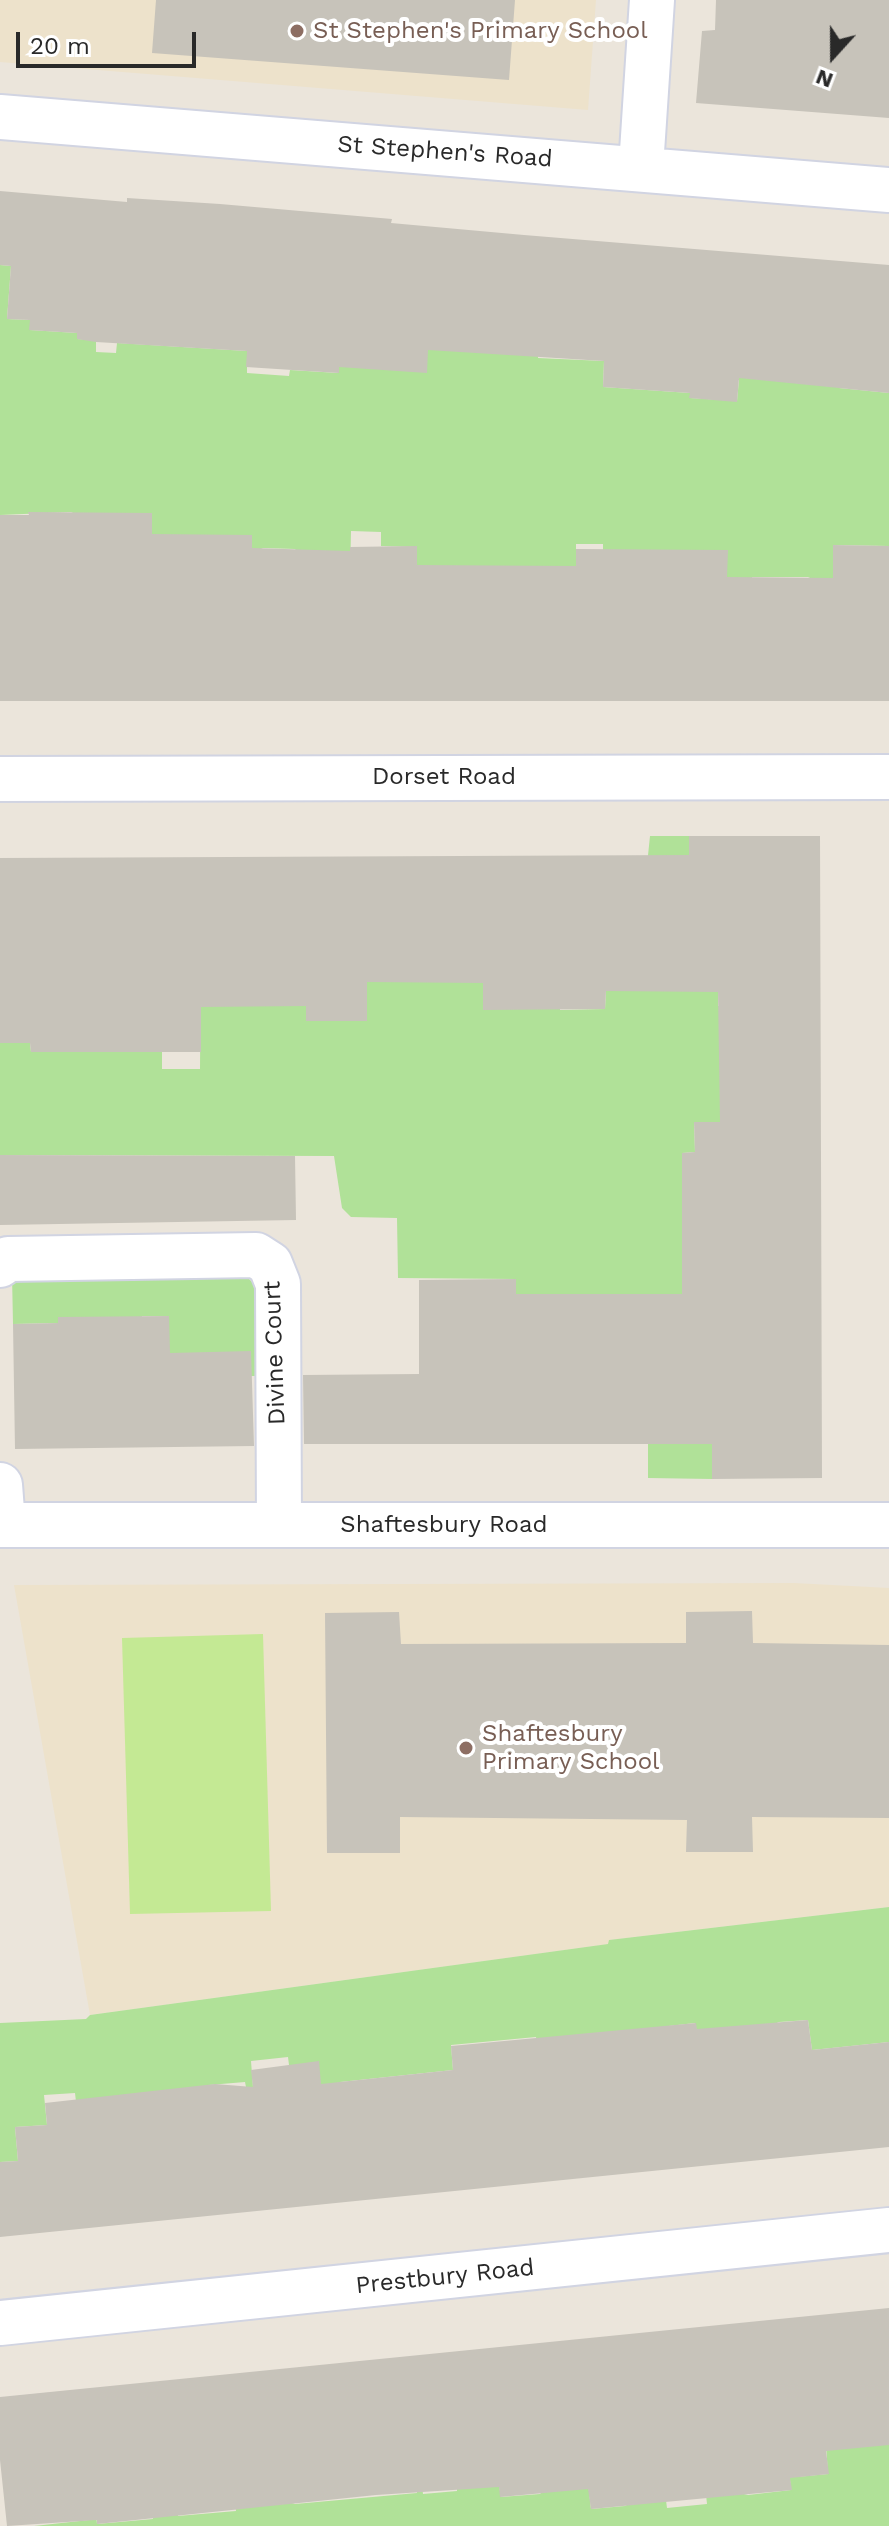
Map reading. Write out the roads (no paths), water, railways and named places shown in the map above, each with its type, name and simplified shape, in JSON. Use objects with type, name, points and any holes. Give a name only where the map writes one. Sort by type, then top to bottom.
[{"type":"street","points":[[641,167],[652,0]]},
{"type":"street","name":"St Stephen's Road","points":[[0,117],[641,167],[889,190]]},
{"type":"street","name":"Dorset Road","points":[[0,779],[889,777]]},
{"type":"street","name":"Divine Court","points":[[0,1265],[8,1259],[256,1255],[270,1264],[278,1284],[279,1525]]},
{"type":"street","name":"Shaftesbury Road","points":[[1,1511],[279,1525],[889,1525]]},
{"type":"street","name":"Prestbury Road","points":[[0,2323],[889,2230]]},
{"type":"place","name":"St Stephen's Primary School","points":[[297,31]]},
{"type":"place","name":"Shaftesbury Primary School","points":[[466,1748]]}]
